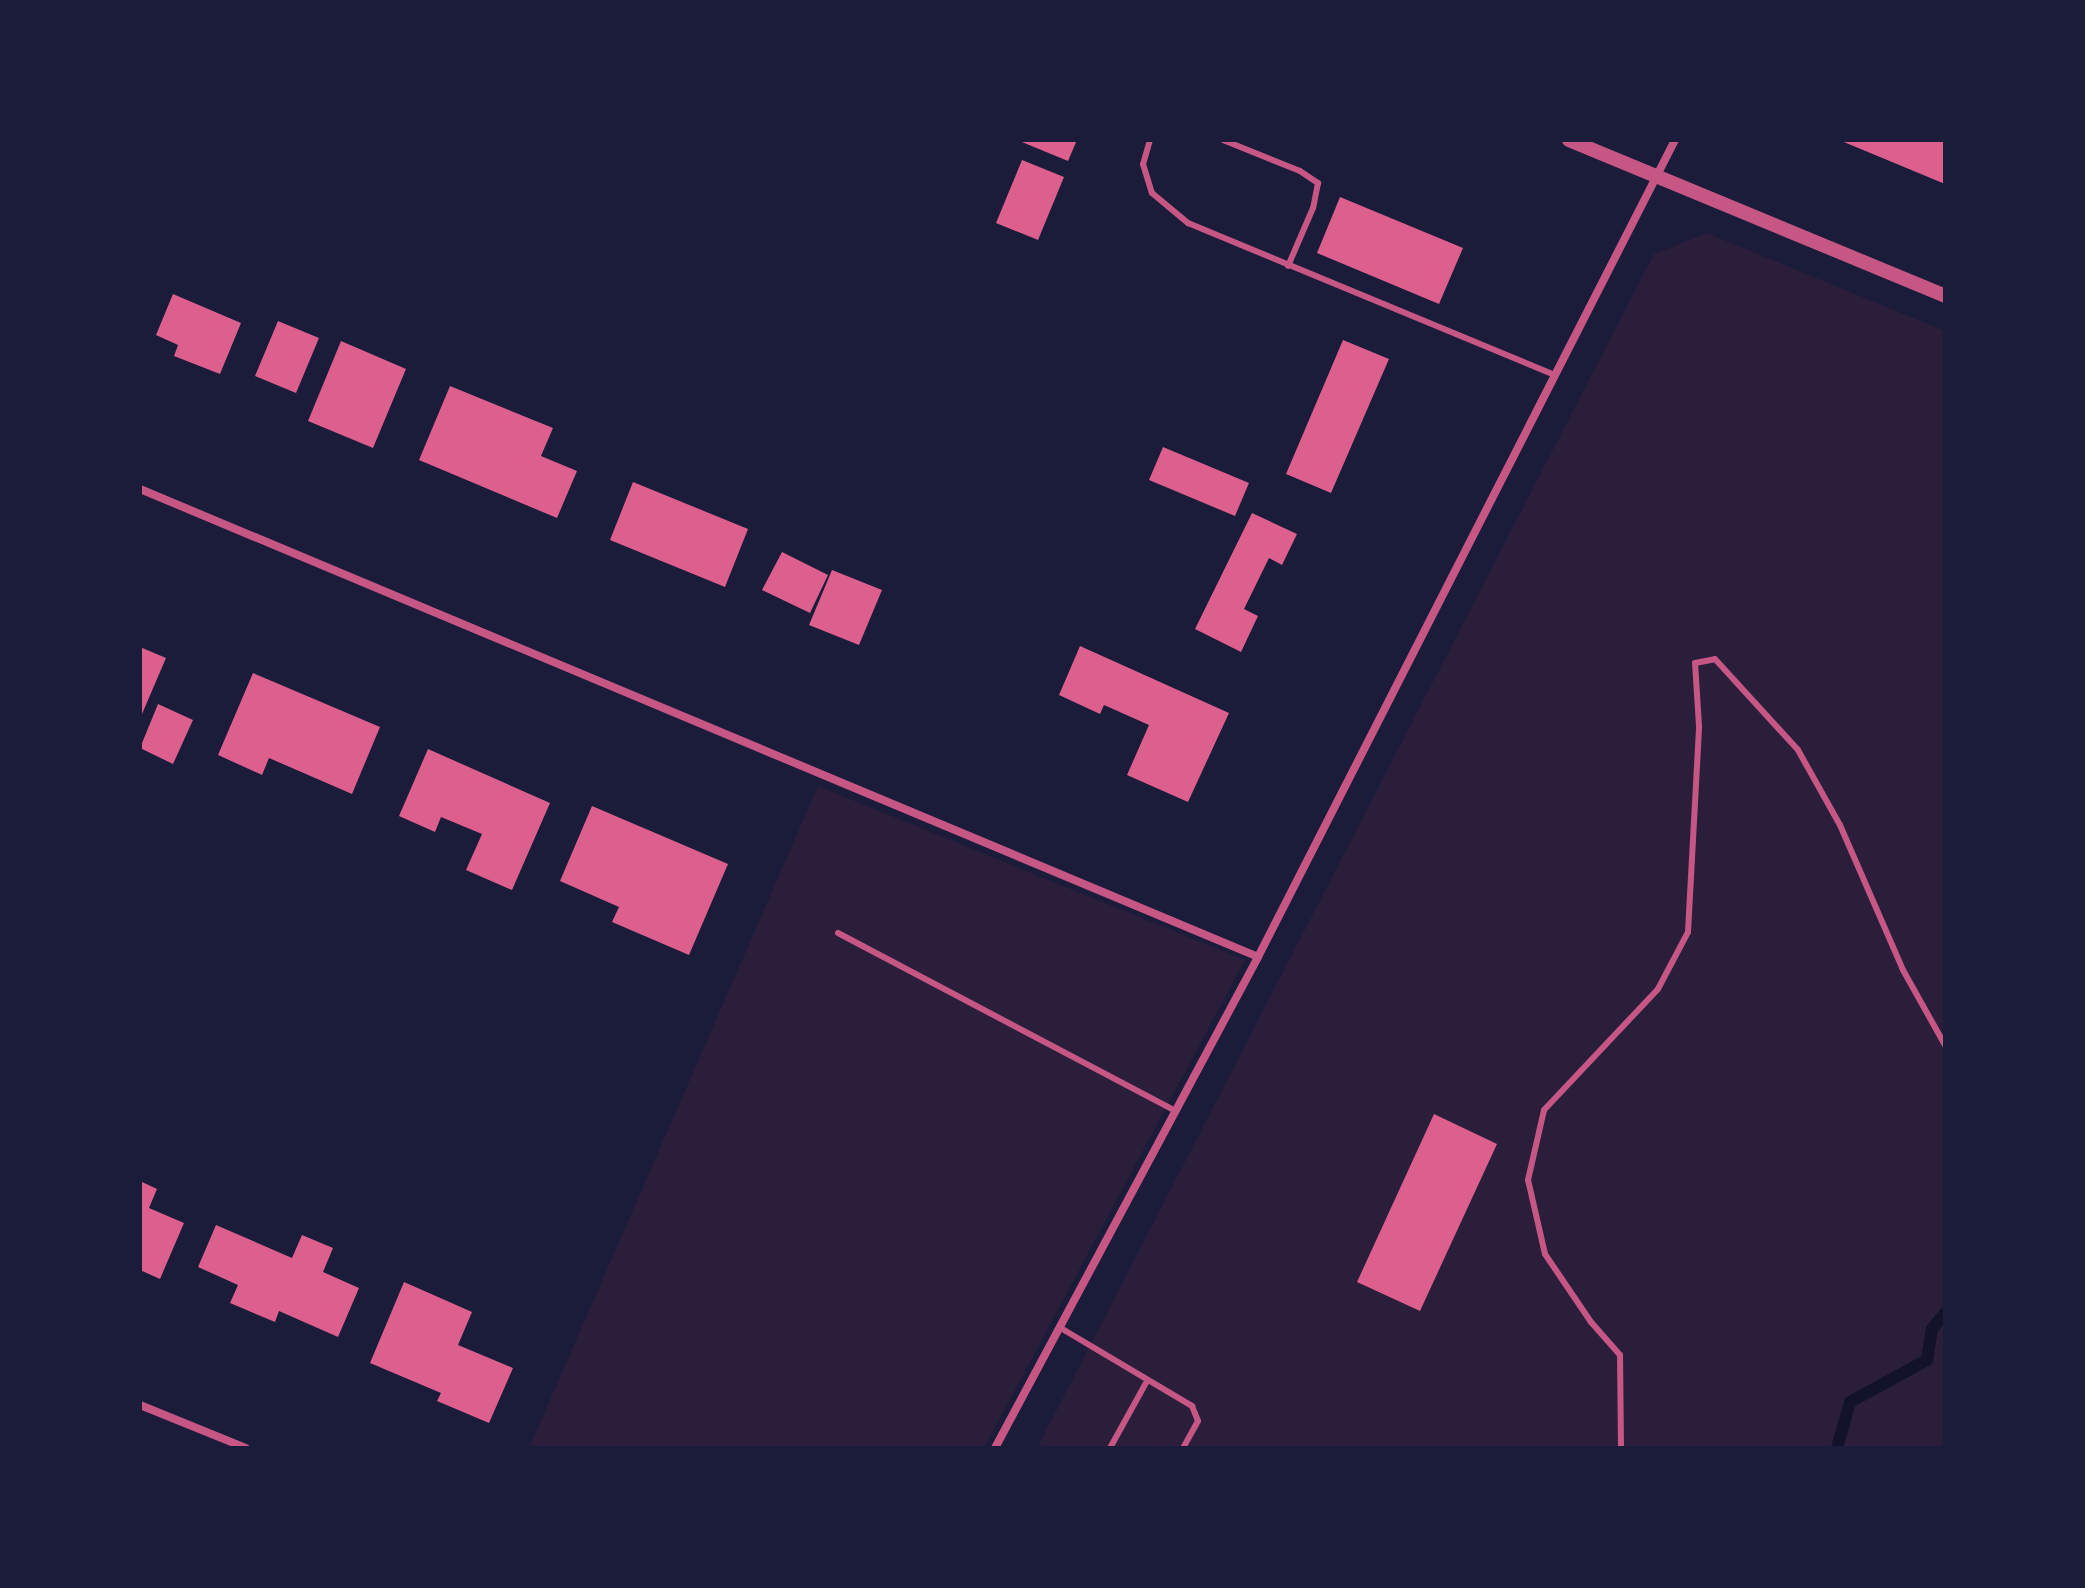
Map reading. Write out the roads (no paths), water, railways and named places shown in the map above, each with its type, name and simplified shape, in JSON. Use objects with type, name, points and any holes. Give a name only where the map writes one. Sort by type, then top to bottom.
[{"type":"street","points":[[1569,140],[1945,296]]},
{"type":"street","points":[[995,1448],[1258,957],[1675,140]]},
{"type":"street","points":[[140,489],[1258,957]]},
{"type":"street","points":[[140,1405],[246,1448]]},
{"type":"lane","points":[[1150,140],[1143,164],[1152,193],[1188,223],[1555,375]]},
{"type":"lane","points":[[1223,140],[1300,171],[1318,183],[1313,208],[1288,266]]},
{"type":"lane","points":[[1621,1448],[1620,1355],[1591,1322],[1545,1254],[1528,1180],[1544,1110],[1658,989],[1688,932],[1699,726],[1695,663],[1715,659],[1798,750],[1840,825],[1903,970],[1945,1045]]},
{"type":"lane","points":[[838,933],[1175,1111]]},
{"type":"lane","points":[[1059,1327],[1192,1406],[1198,1421],[1183,1448]]},
{"type":"lane","points":[[1110,1448],[1147,1381]]},
{"type":"waterway","points":[[1837,1448],[1850,1402],[1927,1360],[1932,1329],[1945,1313]]}]
